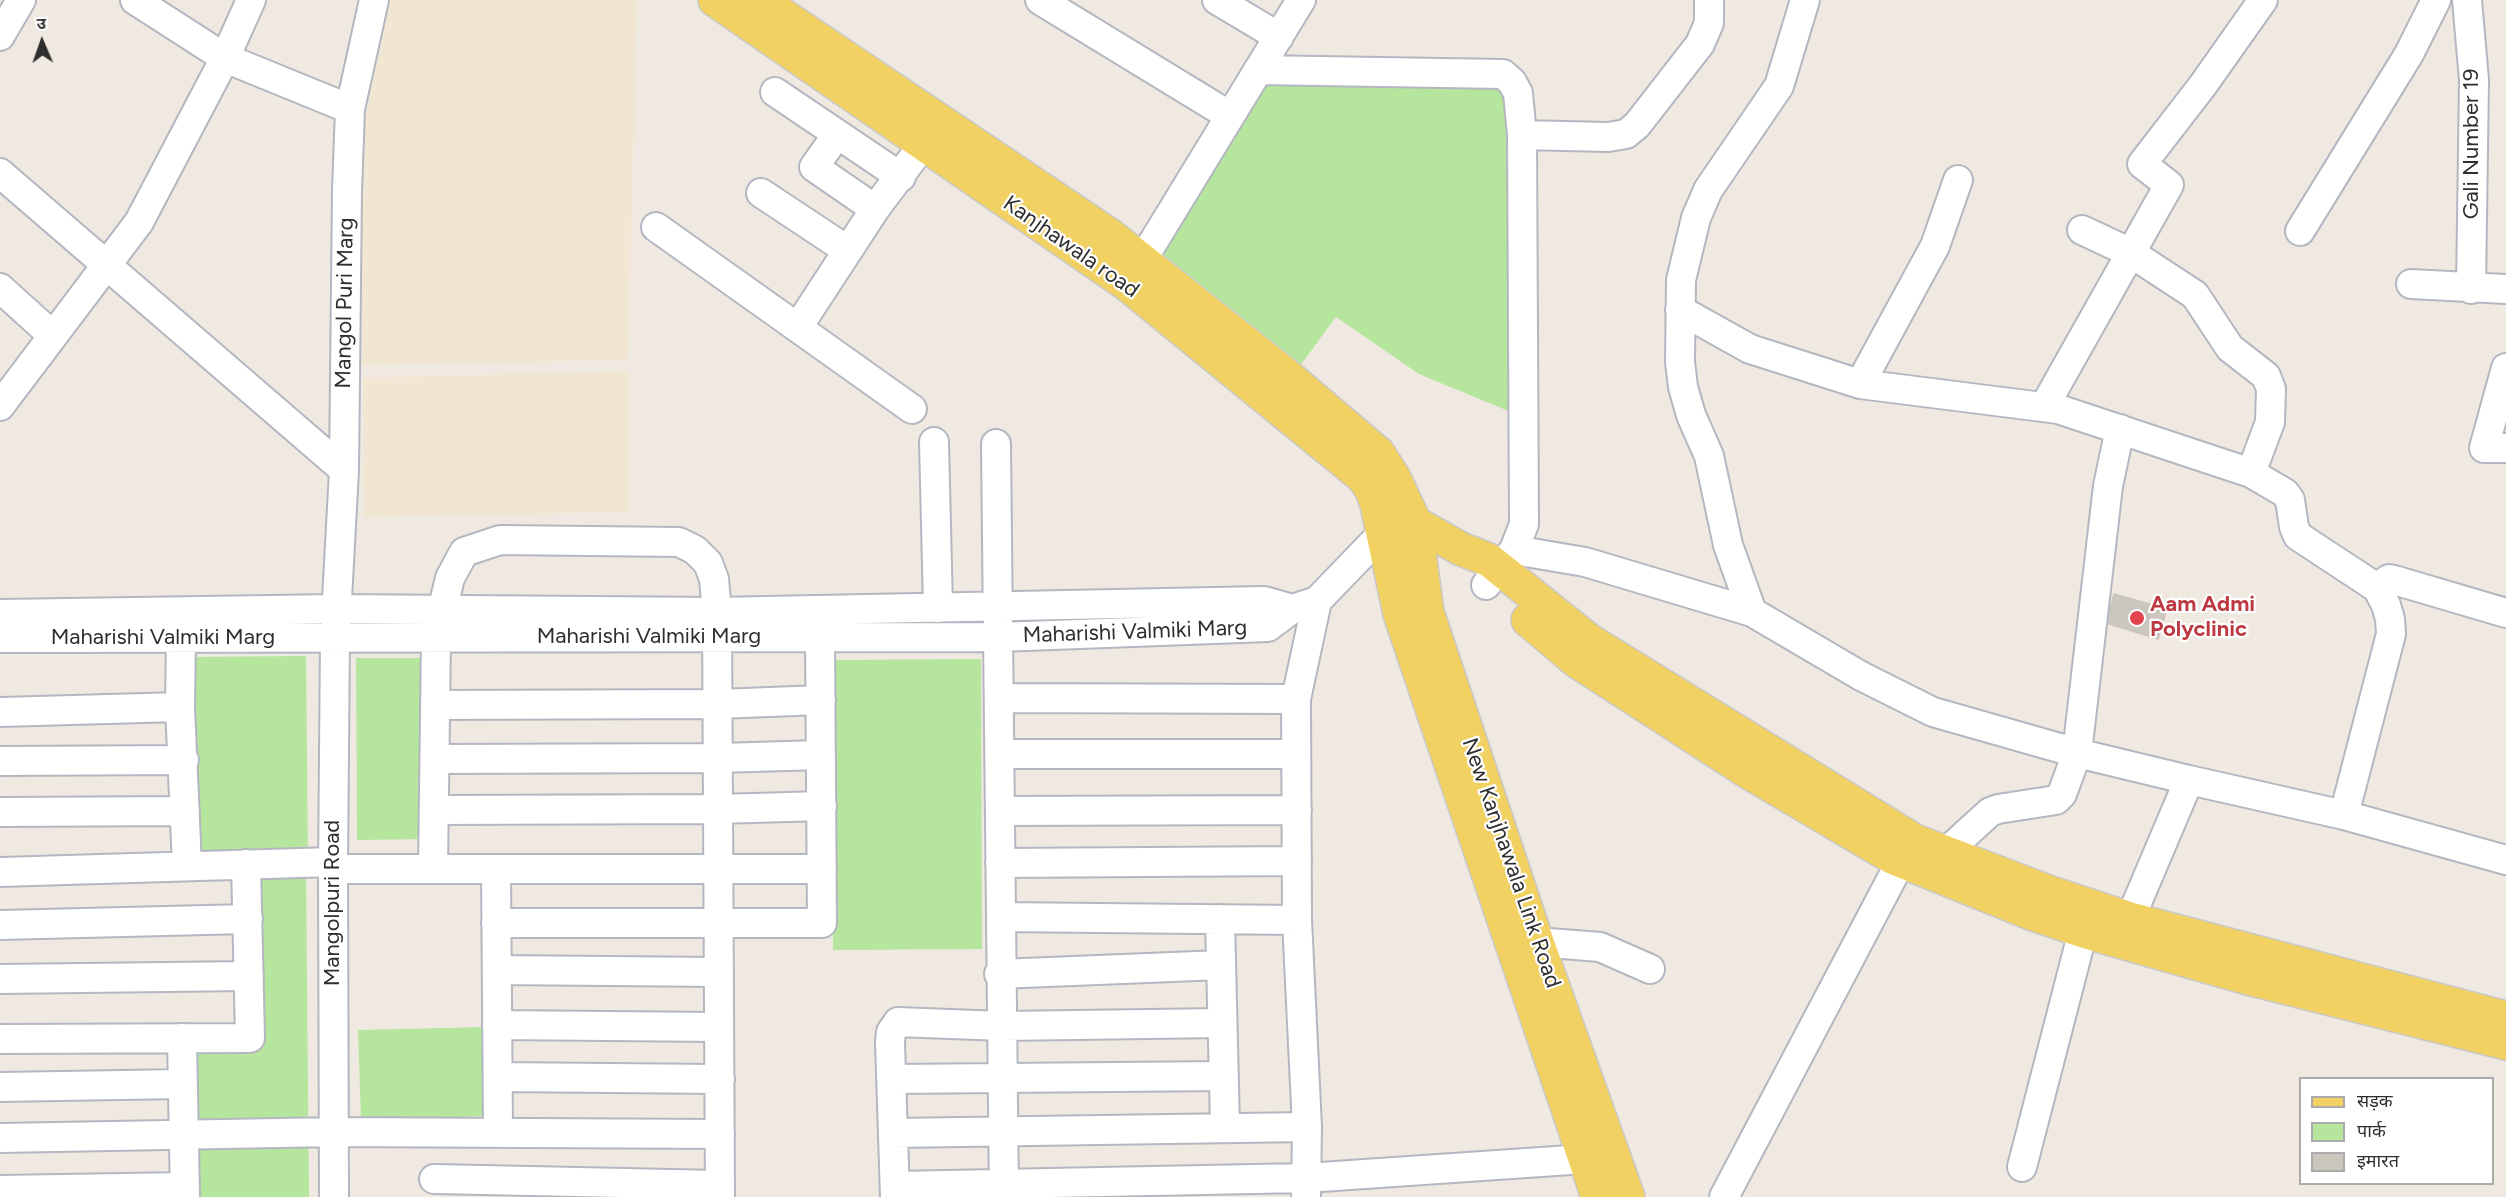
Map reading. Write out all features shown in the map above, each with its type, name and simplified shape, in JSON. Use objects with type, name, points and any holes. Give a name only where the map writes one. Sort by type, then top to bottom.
[{"type":"main road","name":"Kanjhawala road","points":[[715,0],[932,133],[1111,236],[1285,374],[1378,453],[1394,478],[1415,523]]},
{"type":"main road","name":"Kanjhawala road","points":[[778,5],[932,133],[1128,285],[1358,472],[1372,490],[1385,535]]},
{"type":"main road","points":[[1385,535],[1415,523],[1461,549],[1474,577],[1500,568],[1578,662],[1745,770],[1920,852],[2047,905],[2244,977],[2506,1044]]},
{"type":"main road","name":"New Kanjhawala Link Road","points":[[1415,523],[1427,612],[1537,942],[1628,1197]]},
{"type":"main road","name":"New Kanjhawala Link Road","points":[[1385,535],[1400,614],[1598,1197]]},
{"type":"main road","points":[[1920,852],[2047,905]]},
{"type":"main road","points":[[2087,919],[2130,919],[2506,1018]]},
{"type":"street","points":[[0,36],[21,0]]},
{"type":"street","points":[[135,0],[225,58],[351,110]]},
{"type":"street","points":[[0,406],[138,222],[225,58],[251,0]]},
{"type":"street","name":"Mangol Puri Marg","points":[[336,623],[344,470],[346,191],[351,110],[374,0]]},
{"type":"street","points":[[1040,0],[1230,116]]},
{"type":"street","points":[[1217,0],[1279,37]]},
{"type":"street","points":[[1141,262],[1301,0]]},
{"type":"street","points":[[1522,135],[1608,137],[1626,134],[1637,125],[1700,44],[1709,23],[1709,0]]},
{"type":"street","points":[[1752,612],[1728,545],[1709,456],[1691,415],[1683,387],[1680,362],[1681,280],[1696,218],[1708,190],[1779,86],[1805,0]]},
{"type":"street","points":[[2044,407],[2169,185],[2142,164],[2203,85],[2263,0]]},
{"type":"street","points":[[2300,231],[2409,54],[2436,0]]},
{"type":"street","name":"Gali Number 19","points":[[2467,0],[2474,80],[2471,289]]},
{"type":"street","points":[[1258,70],[1503,74],[1512,82],[1518,93],[1522,135],[1524,524],[1500,568]]},
{"type":"street","points":[[775,92],[836,136],[901,177]]},
{"type":"street","points":[[798,327],[875,209],[932,133]]},
{"type":"street","points":[[836,136],[814,167],[875,209]]},
{"type":"street","points":[[0,173],[344,470]]},
{"type":"street","points":[[1860,384],[1935,246],[1958,180]]},
{"type":"street","points":[[761,193],[848,250]]},
{"type":"street","points":[[656,227],[912,409]]},
{"type":"street","points":[[2082,230],[2132,253],[2195,295],[2230,348],[2265,376],[2271,389],[2270,422],[2251,472]]},
{"type":"street","points":[[2411,284],[2471,289],[2506,289]]},
{"type":"street","points":[[0,288],[52,335]]},
{"type":"street","points":[[1680,310],[1750,349],[1860,384],[2044,407],[2251,472],[2285,493],[2290,501],[2294,527],[2298,536],[2376,588],[2386,605],[2391,634],[2344,815]]},
{"type":"street","points":[[2506,368],[2484,448],[2506,448]]},
{"type":"street","points":[[1724,1197],[1920,852],[1998,808],[2056,800],[2062,794],[2077,753],[2108,486],[2120,429]]},
{"type":"street","points":[[934,442],[938,608]]},
{"type":"street","points":[[996,444],[1001,917],[999,974],[1004,1190]]},
{"type":"street","name":"Maharishi Valmiki Marg","points":[[0,614],[336,623],[717,625],[887,623],[999,637],[1268,627],[1304,605],[1372,543],[1385,535]]},
{"type":"street","points":[[433,869],[438,624],[450,578],[464,552],[500,540],[679,542],[695,550],[708,563],[714,579],[717,625],[720,1191],[434,1188],[434,1132]]},
{"type":"street","points":[[1500,568],[1585,562],[1752,612],[1861,676],[1933,712],[2077,753],[2344,815],[2506,860]]},
{"type":"street","points":[[2376,588],[2384,581],[2394,580],[2506,613]]},
{"type":"street","name":"Maharishi Valmiki Marg","points":[[717,625],[820,636],[887,623],[938,608],[1264,601],[1304,605]]},
{"type":"street","points":[[1304,605],[1296,699],[1296,754],[1297,920],[1307,1127],[1306,1187]]},
{"type":"street","name":"Maharishi Valmiki Marg","points":[[0,638],[181,638],[336,623]]},
{"type":"street","name":"Mangolpuri Road","points":[[334,1197],[333,865],[336,623]]},
{"type":"street","points":[[496,923],[822,923],[820,636]]},
{"type":"street","points":[[181,638],[180,707],[187,866]]},
{"type":"street","points":[[999,698],[1296,699]]},
{"type":"street","points":[[435,705],[718,704],[821,700]]},
{"type":"street","points":[[0,712],[180,707]]},
{"type":"street","points":[[1000,754],[1296,754]]},
{"type":"street","points":[[435,759],[718,758],[821,755]]},
{"type":"street","points":[[0,761],[184,760]]},
{"type":"street","points":[[2130,919],[2189,780]]},
{"type":"street","points":[[434,810],[718,809],[822,806]]},
{"type":"street","points":[[1000,811],[1297,810]]},
{"type":"street","points":[[0,812],[185,811]]},
{"type":"street","points":[[1000,863],[1297,861]]},
{"type":"street","points":[[0,1040],[250,1038],[246,864]]},
{"type":"street","points":[[0,872],[246,864],[433,869],[718,871],[822,869]]},
{"type":"street","points":[[496,869],[498,1132]]},
{"type":"street","points":[[1001,917],[1297,920]]},
{"type":"street","points":[[0,925],[248,919]]},
{"type":"street","points":[[1220,919],[1225,1126]]},
{"type":"street","points":[[2022,1167],[2087,919]]},
{"type":"street","points":[[1537,942],[1600,947],[1650,969]]},
{"type":"street","points":[[999,974],[1221,965]]},
{"type":"street","points":[[497,970],[719,972]]},
{"type":"street","points":[[0,979],[249,976]]},
{"type":"street","points":[[1222,1023],[1002,1026],[898,1022],[891,1032],[895,1191],[1306,1187],[1585,1160]]},
{"type":"street","points":[[497,1025],[719,1027]]},
{"type":"street","points":[[0,1190],[185,1192],[182,1038]]},
{"type":"street","points":[[892,1079],[1224,1076]]},
{"type":"street","points":[[498,1077],[720,1079]]},
{"type":"street","points":[[0,1087],[182,1084]]},
{"type":"street","points":[[893,1132],[1225,1126],[1307,1127]]},
{"type":"street","points":[[0,1138],[334,1132],[720,1134]]},
{"type":"shaded area","points":[[390,0],[637,0],[628,360],[362,365],[361,141]]},
{"type":"shaded area","points":[[629,371],[629,512],[364,517],[363,378]]},
{"type":"green space","points":[[1265,80],[1506,86],[1518,415],[1419,374],[1336,317],[1299,367],[1162,254]]},
{"type":"green space","points":[[306,656],[308,859],[192,860],[190,657]]},
{"type":"green space","points":[[356,658],[428,658],[429,839],[357,840]]},
{"type":"green space","points":[[981,659],[982,949],[833,950],[832,660]]},
{"type":"green space","points":[[255,872],[306,872],[309,1197],[191,1197],[190,1030],[256,1029]]},
{"type":"green space","points":[[487,1027],[489,1116],[361,1120],[358,1030]]},
{"type":"building","points":[[2114,594],[2167,609],[2158,639],[2106,623]]},
{"type":"place","name":"Aam Admi Polyclinic","points":[[2137,618]]}]
